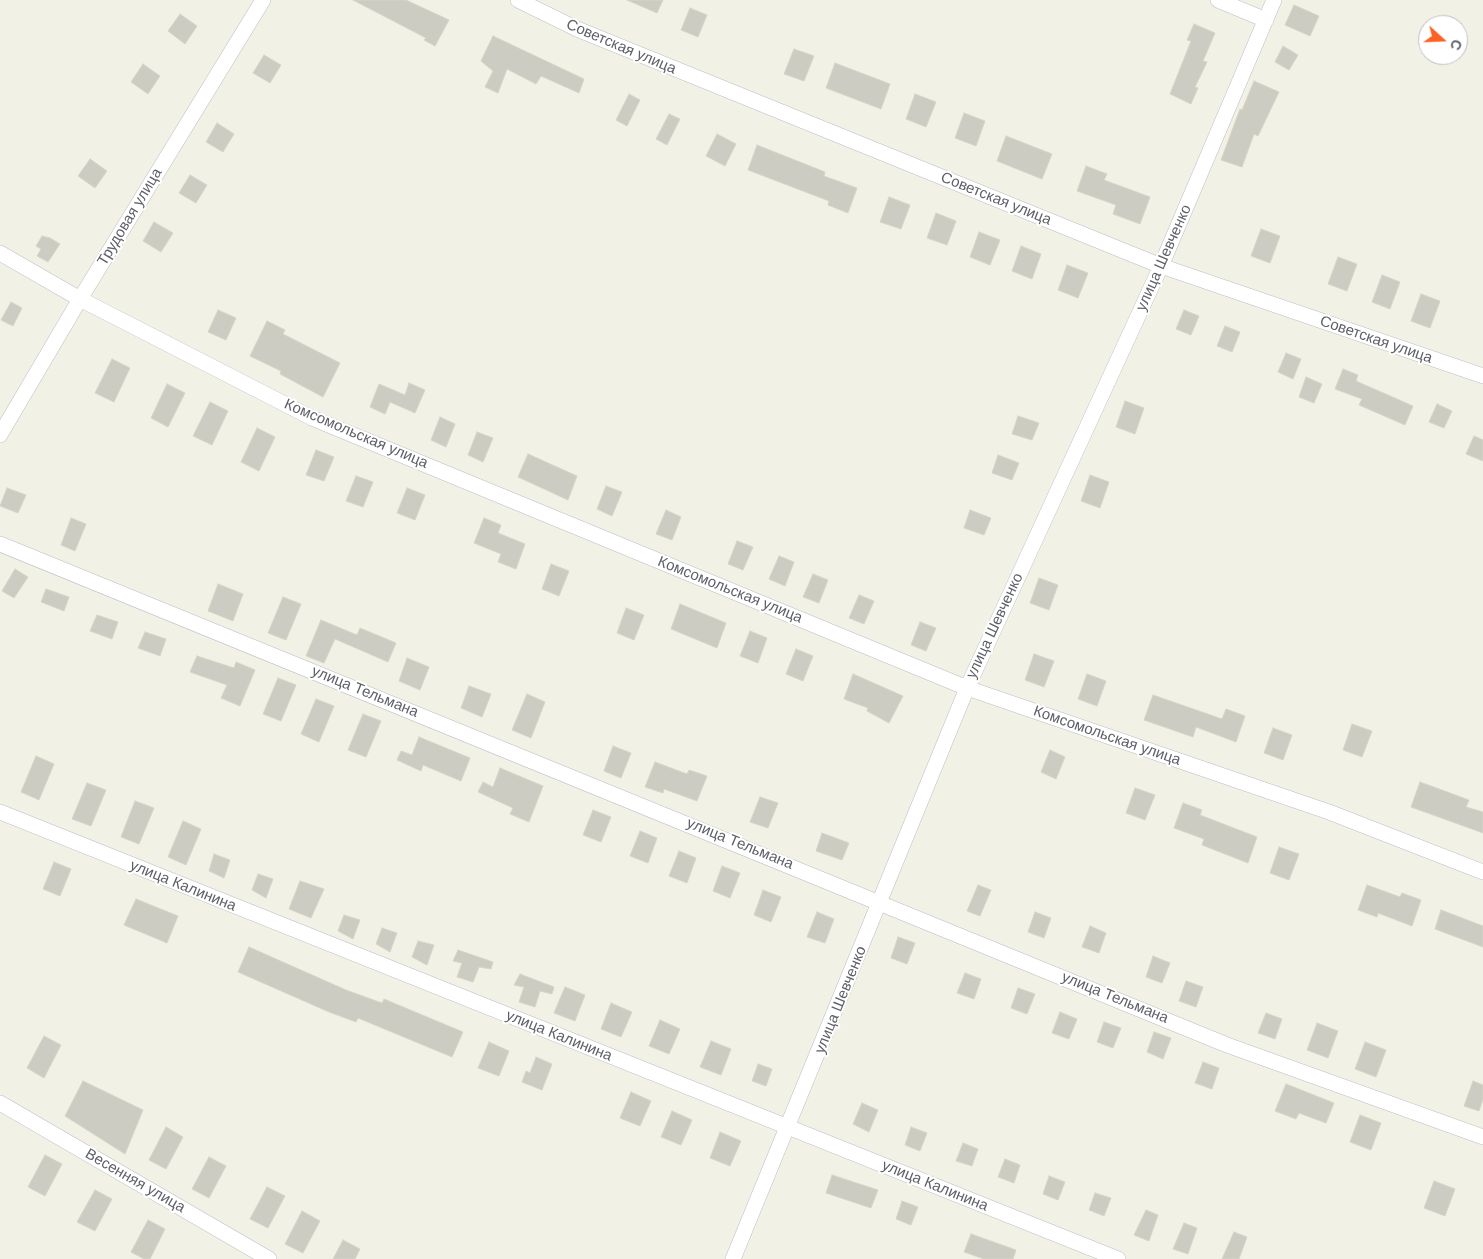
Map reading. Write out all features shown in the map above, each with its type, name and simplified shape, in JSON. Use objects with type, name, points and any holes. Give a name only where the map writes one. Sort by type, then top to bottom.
[{"type":"street","name":"Трудовая улица","points":[[0,435],[80,299],[263,0]]},
{"type":"street","name":"Советская улица","points":[[518,0],[576,29],[1161,266],[1483,376]]},
{"type":"street","points":[[1218,0],[1266,20]]},
{"type":"street","name":"улица Шевченко","points":[[733,1259],[881,902],[967,688],[1161,266],[1274,0]]},
{"type":"street","name":"Комсомольская улица","points":[[0,253],[80,299],[312,418],[967,688],[1329,812],[1483,872]]},
{"type":"street","name":"улица Тельмана","points":[[0,544],[881,902],[1227,1045],[1483,1137]]},
{"type":"street","name":"улица Калинина","points":[[0,812],[1118,1259]]},
{"type":"street","name":"Весенняя улица","points":[[0,1103],[269,1259]]},
{"type":"building","points":[[353,0],[406,0],[449,20],[435,46],[424,40],[426,38]]},
{"type":"building","points":[[627,0],[663,0],[657,13]]},
{"type":"building","points":[[1294,5],[1319,16],[1310,36],[1285,25]]},
{"type":"building","points":[[690,8],[707,15],[698,37],[681,30]]},
{"type":"building","points":[[180,14],[197,26],[185,44],[168,31]]},
{"type":"building","points":[[1194,24],[1215,33],[1203,61],[1207,62],[1195,87],[1198,88],[1191,104],[1170,94],[1191,41],[1187,40]]},
{"type":"building","points":[[493,36],[584,79],[579,93],[541,76],[536,84],[507,69],[498,93],[485,87],[493,71],[481,61]]},
{"type":"building","points":[[1283,46],[1298,55],[1289,70],[1275,62]]},
{"type":"building","points":[[794,49],[814,56],[804,81],[784,74]]},
{"type":"building","points":[[264,55],[281,65],[270,83],[253,73]]},
{"type":"building","points":[[835,63],[890,84],[881,109],[826,88]]},
{"type":"building","points":[[143,64],[160,76],[148,94],[131,82]]},
{"type":"building","points":[[1254,81],[1279,92],[1258,136],[1254,134],[1242,167],[1221,160],[1240,109],[1242,110]]},
{"type":"building","points":[[629,94],[640,100],[627,126],[616,120]]},
{"type":"building","points":[[915,94],[936,102],[926,127],[906,119]]},
{"type":"building","points":[[964,113],[985,121],[976,146],[955,138]]},
{"type":"building","points":[[669,114],[680,119],[667,145],[656,139]]},
{"type":"building","points":[[217,123],[234,134],[223,152],[206,142]]},
{"type":"building","points":[[717,134],[736,144],[725,166],[706,156]]},
{"type":"building","points":[[1006,136],[1052,154],[1042,179],[997,161]]},
{"type":"building","points":[[757,145],[825,172],[824,176],[857,188],[848,213],[828,205],[829,201],[748,170]]},
{"type":"building","points":[[90,159],[107,171],[95,188],[78,176]]},
{"type":"building","points":[[1086,166],[1107,174],[1104,180],[1150,197],[1140,224],[1113,214],[1116,205],[1077,191]]},
{"type":"building","points":[[190,175],[207,185],[196,203],[179,193]]},
{"type":"building","points":[[889,197],[910,205],[901,229],[880,222]]},
{"type":"building","points":[[936,213],[956,221],[947,245],[927,238]]},
{"type":"building","points":[[154,222],[173,233],[161,252],[143,241]]},
{"type":"building","points":[[1261,229],[1280,236],[1270,263],[1251,256]]},
{"type":"building","points":[[979,232],[1000,240],[990,265],[970,257]]},
{"type":"building","points":[[42,236],[60,244],[48,262],[37,256],[41,249],[36,246]]},
{"type":"building","points":[[1021,246],[1041,254],[1032,279],[1012,271]]},
{"type":"building","points":[[1338,257],[1357,264],[1347,291],[1328,284]]},
{"type":"building","points":[[1067,265],[1088,273],[1078,298],[1058,290]]},
{"type":"building","points":[[1382,275],[1400,282],[1390,309],[1372,302]]},
{"type":"building","points":[[1421,294],[1440,301],[1430,328],[1411,321]]},
{"type":"building","points":[[11,302],[22,308],[13,326],[1,320]]},
{"type":"building","points":[[218,310],[236,318],[226,340],[208,332]]},
{"type":"building","points":[[1184,310],[1199,316],[1191,335],[1176,329]]},
{"type":"building","points":[[267,321],[285,330],[283,334],[340,363],[323,397],[280,374],[281,371],[250,356]]},
{"type":"building","points":[[1225,326],[1240,332],[1232,352],[1217,346]]},
{"type":"building","points":[[1286,353],[1301,359],[1293,379],[1278,372]]},
{"type":"building","points":[[112,359],[130,368],[114,402],[95,393]]},
{"type":"building","points":[[1343,369],[1358,375],[1356,381],[1413,406],[1405,425],[1359,405],[1362,399],[1335,389]]},
{"type":"building","points":[[1306,377],[1322,384],[1314,403],[1299,397]]},
{"type":"building","points":[[409,383],[425,390],[415,413],[390,402],[385,414],[370,407],[379,384],[405,395]]},
{"type":"building","points":[[167,384],[185,393],[168,427],[151,418]]},
{"type":"building","points":[[1125,401],[1144,408],[1135,434],[1116,427]]},
{"type":"building","points":[[210,402],[228,411],[212,445],[193,436]]},
{"type":"building","points":[[1437,404],[1452,411],[1444,428],[1429,422]]},
{"type":"building","points":[[1018,416],[1039,423],[1032,440],[1012,434]]},
{"type":"building","points":[[440,417],[455,424],[446,447],[431,440]]},
{"type":"building","points":[[257,428],[275,437],[259,471],[241,462]]},
{"type":"building","points":[[477,432],[493,438],[483,462],[468,455]]},
{"type":"building","points":[[1474,436],[1483,440],[1483,461],[1466,454]]},
{"type":"building","points":[[316,450],[334,457],[324,481],[306,475]]},
{"type":"building","points":[[528,454],[577,476],[568,500],[518,477]]},
{"type":"building","points":[[998,455],[1019,463],[1012,480],[992,473]]},
{"type":"building","points":[[1090,475],[1109,482],[1100,508],[1081,501]]},
{"type":"building","points":[[356,476],[373,482],[363,507],[346,501]]},
{"type":"building","points":[[606,486],[622,492],[612,516],[597,509]]},
{"type":"building","points":[[7,488],[26,495],[18,513],[0,506]]},
{"type":"building","points":[[407,488],[425,495],[415,520],[397,513]]},
{"type":"building","points":[[666,510],[681,517],[672,540],[656,534]]},
{"type":"building","points":[[970,510],[991,518],[984,535],[964,528]]},
{"type":"building","points":[[71,518],[86,524],[75,551],[61,545]]},
{"type":"building","points":[[484,518],[501,525],[498,533],[525,544],[516,569],[498,562],[501,554],[474,543]]},
{"type":"building","points":[[737,541],[753,547],[743,570],[728,564]]},
{"type":"building","points":[[779,556],[794,562],[785,586],[769,579]]},
{"type":"building","points":[[551,564],[569,571],[559,596],[542,589]]},
{"type":"building","points":[[15,569],[28,577],[14,598],[2,591]]},
{"type":"building","points":[[813,574],[828,580],[819,603],[803,597]]},
{"type":"building","points":[[1039,578],[1058,585],[1049,610],[1030,603]]},
{"type":"building","points":[[218,584],[243,594],[233,621],[208,611]]},
{"type":"building","points":[[46,589],[69,597],[64,611],[41,602]]},
{"type":"building","points":[[859,595],[874,601],[864,624],[849,618]]},
{"type":"building","points":[[283,597],[301,604],[286,640],[268,633]]},
{"type":"building","points":[[680,604],[726,623],[717,648],[671,629]]},
{"type":"building","points":[[626,608],[644,615],[634,640],[617,633]]},
{"type":"building","points":[[97,615],[118,622],[112,639],[90,631]]},
{"type":"building","points":[[321,620],[357,635],[360,628],[396,643],[388,662],[335,639],[324,663],[306,656]]},
{"type":"building","points":[[920,622],[936,628],[926,651],[911,645]]},
{"type":"building","points":[[750,631],[767,638],[758,663],[740,656]]},
{"type":"building","points":[[145,632],[166,639],[160,656],[138,648]]},
{"type":"building","points":[[796,649],[813,656],[803,681],[786,674]]},
{"type":"building","points":[[1034,654],[1054,661],[1044,687],[1025,680]]},
{"type":"building","points":[[197,656],[234,668],[236,662],[255,670],[240,706],[221,698],[227,685],[190,672]]},
{"type":"building","points":[[407,658],[429,667],[420,690],[399,681]]},
{"type":"building","points":[[853,674],[903,696],[889,723],[867,711],[868,708],[844,699]]},
{"type":"building","points":[[1087,674],[1106,681],[1097,706],[1078,699]]},
{"type":"building","points":[[278,678],[296,685],[281,721],[263,714]]},
{"type":"building","points":[[469,686],[491,694],[482,717],[461,708]]},
{"type":"building","points":[[527,694],[545,702],[531,738],[512,730]]},
{"type":"building","points":[[1153,695],[1222,719],[1226,709],[1245,716],[1236,742],[1196,727],[1193,737],[1144,720]]},
{"type":"building","points":[[316,699],[334,706],[319,742],[301,734]]},
{"type":"building","points":[[363,714],[381,721],[366,757],[348,750]]},
{"type":"building","points":[[1352,724],[1372,731],[1362,757],[1343,750]]},
{"type":"building","points":[[1273,728],[1292,735],[1283,760],[1264,753]]},
{"type":"building","points":[[419,737],[470,758],[461,781],[423,765],[421,771],[397,760],[401,751],[412,755]]},
{"type":"building","points":[[613,746],[631,753],[621,778],[604,771]]},
{"type":"building","points":[[1050,750],[1065,757],[1056,779],[1041,772]]},
{"type":"building","points":[[36,756],[54,764],[39,800],[21,792]]},
{"type":"building","points":[[655,762],[687,774],[689,770],[707,776],[697,801],[664,789],[663,793],[645,787]]},
{"type":"building","points":[[500,768],[543,786],[529,822],[510,814],[513,808],[478,792],[483,782],[493,787]]},
{"type":"building","points":[[1420,782],[1469,800],[1466,807],[1483,812],[1483,833],[1411,807]]},
{"type":"building","points":[[87,783],[106,790],[91,826],[72,819]]},
{"type":"building","points":[[1135,788],[1155,795],[1145,820],[1126,813]]},
{"type":"building","points":[[760,797],[778,803],[768,828],[750,822]]},
{"type":"building","points":[[135,801],[154,808],[139,844],[121,837]]},
{"type":"building","points":[[1183,803],[1202,810],[1200,815],[1257,837],[1248,863],[1202,845],[1204,839],[1174,828]]},
{"type":"building","points":[[593,810],[611,817],[601,842],[583,835]]},
{"type":"building","points":[[183,821],[201,829],[186,865],[168,857]]},
{"type":"building","points":[[640,831],[657,838],[648,863],[630,856]]},
{"type":"building","points":[[822,833],[849,843],[842,860],[816,851]]},
{"type":"building","points":[[1279,847],[1299,854],[1289,880],[1270,873]]},
{"type":"building","points":[[679,851],[696,858],[687,883],[669,876]]},
{"type":"building","points":[[214,854],[230,860],[224,878],[209,871]]},
{"type":"building","points":[[54,862],[71,869],[60,896],[43,889]]},
{"type":"building","points":[[722,866],[740,873],[730,898],[713,891]]},
{"type":"building","points":[[258,874],[273,879],[266,898],[252,890]]},
{"type":"building","points":[[300,881],[324,889],[311,918],[289,909]]},
{"type":"building","points":[[978,885],[991,890],[980,916],[967,911]]},
{"type":"building","points":[[1367,885],[1400,897],[1402,893],[1421,900],[1412,926],[1378,913],[1377,917],[1358,910]]},
{"type":"building","points":[[763,890],[781,897],[771,922],[754,915]]},
{"type":"building","points":[[136,899],[178,916],[167,943],[124,925]]},
{"type":"building","points":[[1441,910],[1483,926],[1483,947],[1435,929]]},
{"type":"building","points":[[817,912],[834,919],[825,943],[807,937]]},
{"type":"building","points":[[1035,912],[1051,918],[1044,938],[1028,932]]},
{"type":"building","points":[[344,915],[360,920],[353,939],[338,931]]},
{"type":"building","points":[[1090,926],[1106,933],[1099,953],[1082,947]]},
{"type":"building","points":[[382,928],[397,933],[390,952],[376,944]]},
{"type":"building","points":[[898,937],[915,943],[907,964],[891,958]]},
{"type":"building","points":[[418,941],[434,945],[427,965],[412,957]]},
{"type":"building","points":[[249,947],[346,990],[382,1003],[384,999],[463,1032],[452,1057],[358,1018],[356,1022],[329,1012],[238,972]]},
{"type":"building","points":[[458,950],[493,962],[491,969],[479,967],[473,982],[457,977],[462,963],[453,961]]},
{"type":"building","points":[[1153,956],[1170,963],[1162,983],[1146,977]]},
{"type":"building","points":[[965,973],[981,979],[974,999],[957,993]]},
{"type":"building","points":[[520,974],[554,987],[552,994],[540,991],[535,1007],[519,1002],[524,987],[514,985]]},
{"type":"building","points":[[1186,981],[1203,987],[1196,1007],[1179,1001]]},
{"type":"building","points":[[565,987],[585,995],[575,1021],[554,1013]]},
{"type":"building","points":[[1018,988],[1035,994],[1027,1014],[1011,1008]]},
{"type":"building","points":[[611,1003],[632,1012],[621,1037],[601,1029]]},
{"type":"building","points":[[1060,1012],[1077,1019],[1069,1039],[1052,1033]]},
{"type":"building","points":[[1266,1013],[1282,1019],[1275,1039],[1258,1033]]},
{"type":"building","points":[[660,1020],[680,1029],[669,1054],[649,1046]]},
{"type":"building","points":[[1104,1022],[1121,1028],[1113,1048],[1097,1042]]},
{"type":"building","points":[[1317,1023],[1338,1031],[1328,1058],[1307,1050]]},
{"type":"building","points":[[1154,1032],[1171,1038],[1163,1059],[1147,1052]]},
{"type":"building","points":[[44,1036],[61,1045],[44,1078],[27,1068]]},
{"type":"building","points":[[711,1041],[731,1049],[721,1075],[700,1067]]},
{"type":"building","points":[[489,1042],[509,1051],[499,1076],[478,1068]]},
{"type":"building","points":[[1365,1042],[1386,1050],[1376,1077],[1355,1069]]},
{"type":"building","points":[[536,1057],[552,1064],[542,1090],[522,1082],[526,1071],[530,1073]]},
{"type":"building","points":[[1203,1062],[1219,1068],[1212,1089],[1195,1083]]},
{"type":"building","points":[[758,1064],[772,1069],[766,1086],[752,1081]]},
{"type":"building","points":[[83,1081],[143,1110],[125,1154],[65,1116]]},
{"type":"building","points":[[1473,1081],[1483,1085],[1483,1099],[1479,1111],[1464,1106]]},
{"type":"building","points":[[1286,1084],[1334,1103],[1326,1123],[1299,1113],[1296,1119],[1275,1111]]},
{"type":"building","points":[[631,1092],[651,1101],[640,1126],[620,1118]]},
{"type":"building","points":[[862,1103],[878,1110],[869,1132],[853,1124]]},
{"type":"building","points":[[672,1111],[692,1120],[681,1145],[661,1137]]},
{"type":"building","points":[[1360,1115],[1381,1123],[1371,1150],[1350,1142]]},
{"type":"building","points":[[166,1127],[183,1137],[166,1169],[149,1160]]},
{"type":"building","points":[[911,1127],[927,1133],[920,1151],[905,1145]]},
{"type":"building","points":[[720,1132],[741,1141],[730,1166],[710,1158]]},
{"type":"building","points":[[963,1143],[978,1149],[972,1166],[956,1161]]},
{"type":"building","points":[[45,1155],[62,1164],[45,1196],[28,1187]]},
{"type":"building","points":[[209,1157],[226,1166],[209,1198],[192,1189]]},
{"type":"building","points":[[1005,1159],[1020,1165],[1014,1183],[998,1177]]},
{"type":"building","points":[[832,1175],[878,1190],[871,1208],[826,1193]]},
{"type":"building","points":[[1049,1176],[1065,1182],[1058,1200],[1043,1194]]},
{"type":"building","points":[[1434,1181],[1455,1189],[1445,1216],[1424,1208]]},
{"type":"building","points":[[267,1187],[285,1196],[268,1228],[250,1219]]},
{"type":"building","points":[[95,1190],[112,1199],[95,1231],[77,1222]]},
{"type":"building","points":[[1095,1193],[1111,1198],[1104,1216],[1089,1210]]},
{"type":"building","points":[[902,1201],[918,1207],[911,1225],[896,1219]]},
{"type":"building","points":[[1146,1210],[1158,1215],[1149,1241],[1134,1235]]},
{"type":"building","points":[[302,1211],[320,1221],[303,1253],[285,1244]]},
{"type":"building","points":[[148,1220],[165,1229],[150,1259],[144,1259],[131,1252]]},
{"type":"building","points":[[1184,1223],[1197,1228],[1188,1254],[1173,1249]]},
{"type":"building","points":[[1234,1232],[1247,1237],[1239,1259],[1222,1259]]},
{"type":"building","points":[[971,1234],[1016,1250],[1013,1259],[984,1259],[964,1252]]},
{"type":"building","points":[[343,1240],[360,1249],[355,1259],[333,1259]]}]
